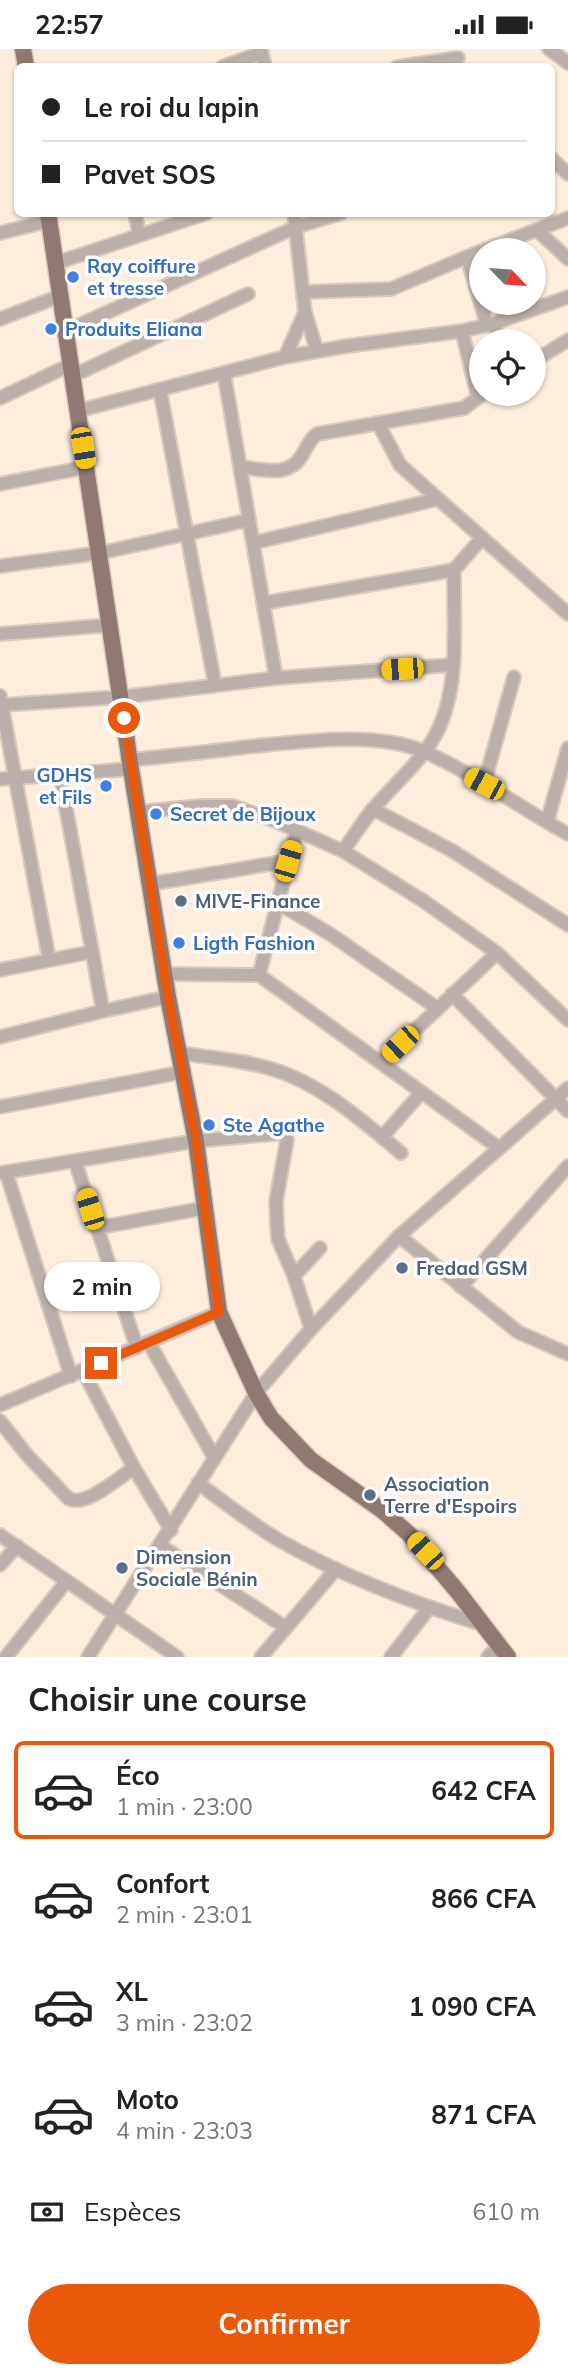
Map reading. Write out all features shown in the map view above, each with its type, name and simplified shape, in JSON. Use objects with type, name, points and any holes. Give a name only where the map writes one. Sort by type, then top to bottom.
[{"type":"main road","points":[[49,217],[130,765],[168,997],[196,1141],[219,1312],[256,1394],[271,1418],[311,1460],[392,1518],[409,1534],[484,1625],[498,1653]]},
{"type":"street","points":[[549,49],[568,63]]},
{"type":"street","points":[[232,63],[261,51]]},
{"type":"street","points":[[425,63],[460,58]]},
{"type":"street","points":[[555,161],[568,174]]},
{"type":"street","points":[[0,233],[49,217]]},
{"type":"street","points":[[136,217],[139,234]]},
{"type":"street","points":[[56,263],[194,217]]},
{"type":"street","points":[[66,331],[295,220],[315,217]]},
{"type":"street","points":[[516,238],[568,218]]},
{"type":"street","points":[[295,220],[305,312],[317,351]]},
{"type":"street","points":[[537,230],[568,259]]},
{"type":"street","points":[[304,292],[391,289],[467,257],[489,324],[493,329]]},
{"type":"street","points":[[0,398],[248,294]]},
{"type":"street","points":[[0,319],[60,296]]},
{"type":"street","points":[[77,411],[317,351],[462,331],[568,297]]},
{"type":"street","points":[[285,358],[305,312]]},
{"type":"street","points":[[462,331],[469,355]]},
{"type":"street","points":[[546,354],[568,340]]},
{"type":"street","points":[[224,373],[276,678]]},
{"type":"street","points":[[160,390],[215,685]]},
{"type":"street","points":[[240,467],[288,470],[299,460],[317,434],[464,408],[469,404]]},
{"type":"street","points":[[378,423],[395,459],[568,614]]},
{"type":"street","points":[[0,484],[87,467]]},
{"type":"street","points":[[253,543],[438,499]]},
{"type":"street","points":[[0,566],[100,553],[250,520]]},
{"type":"street","points":[[343,851],[373,809],[425,751],[443,718],[452,665],[454,571],[482,538]]},
{"type":"street","points":[[264,603],[454,571]]},
{"type":"street","points":[[0,634],[111,625]]},
{"type":"street","points":[[49,959],[1,700],[121,697],[276,678],[452,665]]},
{"type":"street","points":[[484,784],[514,677]]},
{"type":"street","points":[[0,779],[60,775],[316,740],[387,742],[425,751],[568,834]]},
{"type":"street","points":[[547,822],[568,748]]},
{"type":"street","points":[[60,775],[103,1010]]},
{"type":"street","points":[[138,812],[233,806],[343,851],[422,900],[496,953],[568,1020]]},
{"type":"street","points":[[373,809],[451,850],[568,925]]},
{"type":"street","points":[[259,975],[297,831]]},
{"type":"street","points":[[150,884],[288,861]]},
{"type":"street","points":[[278,903],[330,934],[438,1008]]},
{"type":"street","points":[[0,969],[91,952]]},
{"type":"street","points":[[382,1061],[496,953]]},
{"type":"street","points":[[164,974],[259,975],[382,1061],[421,1093],[499,1148]]},
{"type":"street","points":[[452,994],[568,1111]]},
{"type":"street","points":[[0,1037],[103,1010],[168,997]]},
{"type":"street","points":[[179,1053],[257,1065],[286,1074],[326,1096],[401,1153]]},
{"type":"street","points":[[0,1107],[183,1072]]},
{"type":"street","points":[[88,1657],[256,1394],[311,1329],[399,1236],[568,1088]]},
{"type":"street","points":[[382,1137],[421,1093]]},
{"type":"street","points":[[171,1529],[77,1373],[3,1173],[196,1141],[282,1133],[286,1135],[276,1201],[276,1224],[278,1239],[294,1276],[311,1329]]},
{"type":"street","points":[[75,1161],[96,1228],[143,1346],[214,1457]]},
{"type":"street","points":[[461,1287],[568,1166]]},
{"type":"street","points":[[96,1228],[205,1208]]},
{"type":"street","points":[[399,1236],[518,1332],[568,1354]]},
{"type":"street","points":[[294,1276],[320,1248]]},
{"type":"street","points":[[1,1401],[77,1373],[219,1312]]},
{"type":"street","points":[[0,1420],[27,1455],[73,1501],[84,1500],[134,1468]]},
{"type":"street","points":[[198,1483],[275,1537],[335,1569],[429,1608],[484,1625]]},
{"type":"street","points":[[0,1535],[177,1657]]},
{"type":"street","points":[[0,1565],[17,1546]]},
{"type":"street","points":[[160,1546],[285,1627]]},
{"type":"street","points":[[261,1657],[335,1569]]},
{"type":"street","points":[[6,1657],[66,1582]]},
{"type":"street","points":[[391,1657],[429,1608]]},
{"type":"place","name":"Ray coiffure et tresse","points":[[73,277]]},
{"type":"place","name":"Produits Eliana","points":[[51,329]]},
{"type":"place","name":"GDHS et Fils","points":[[106,786]]},
{"type":"place","name":"Secret de Bijoux","points":[[156,814]]},
{"type":"place","name":"MIVE-Finance","points":[[181,901]]},
{"type":"place","name":"Ligth Fashion","points":[[179,943]]},
{"type":"place","name":"Ste Agathe","points":[[209,1125]]},
{"type":"place","name":"Fredad GSM","points":[[402,1268]]},
{"type":"place","name":"Association Terre d'Espoirs","points":[[370,1495]]},
{"type":"place","name":"Dimension Sociale Bénin","points":[[122,1568]]},
{"type":"route","points":[[101,1363],[219,1312],[196,1141],[168,997],[124,718]]}]
